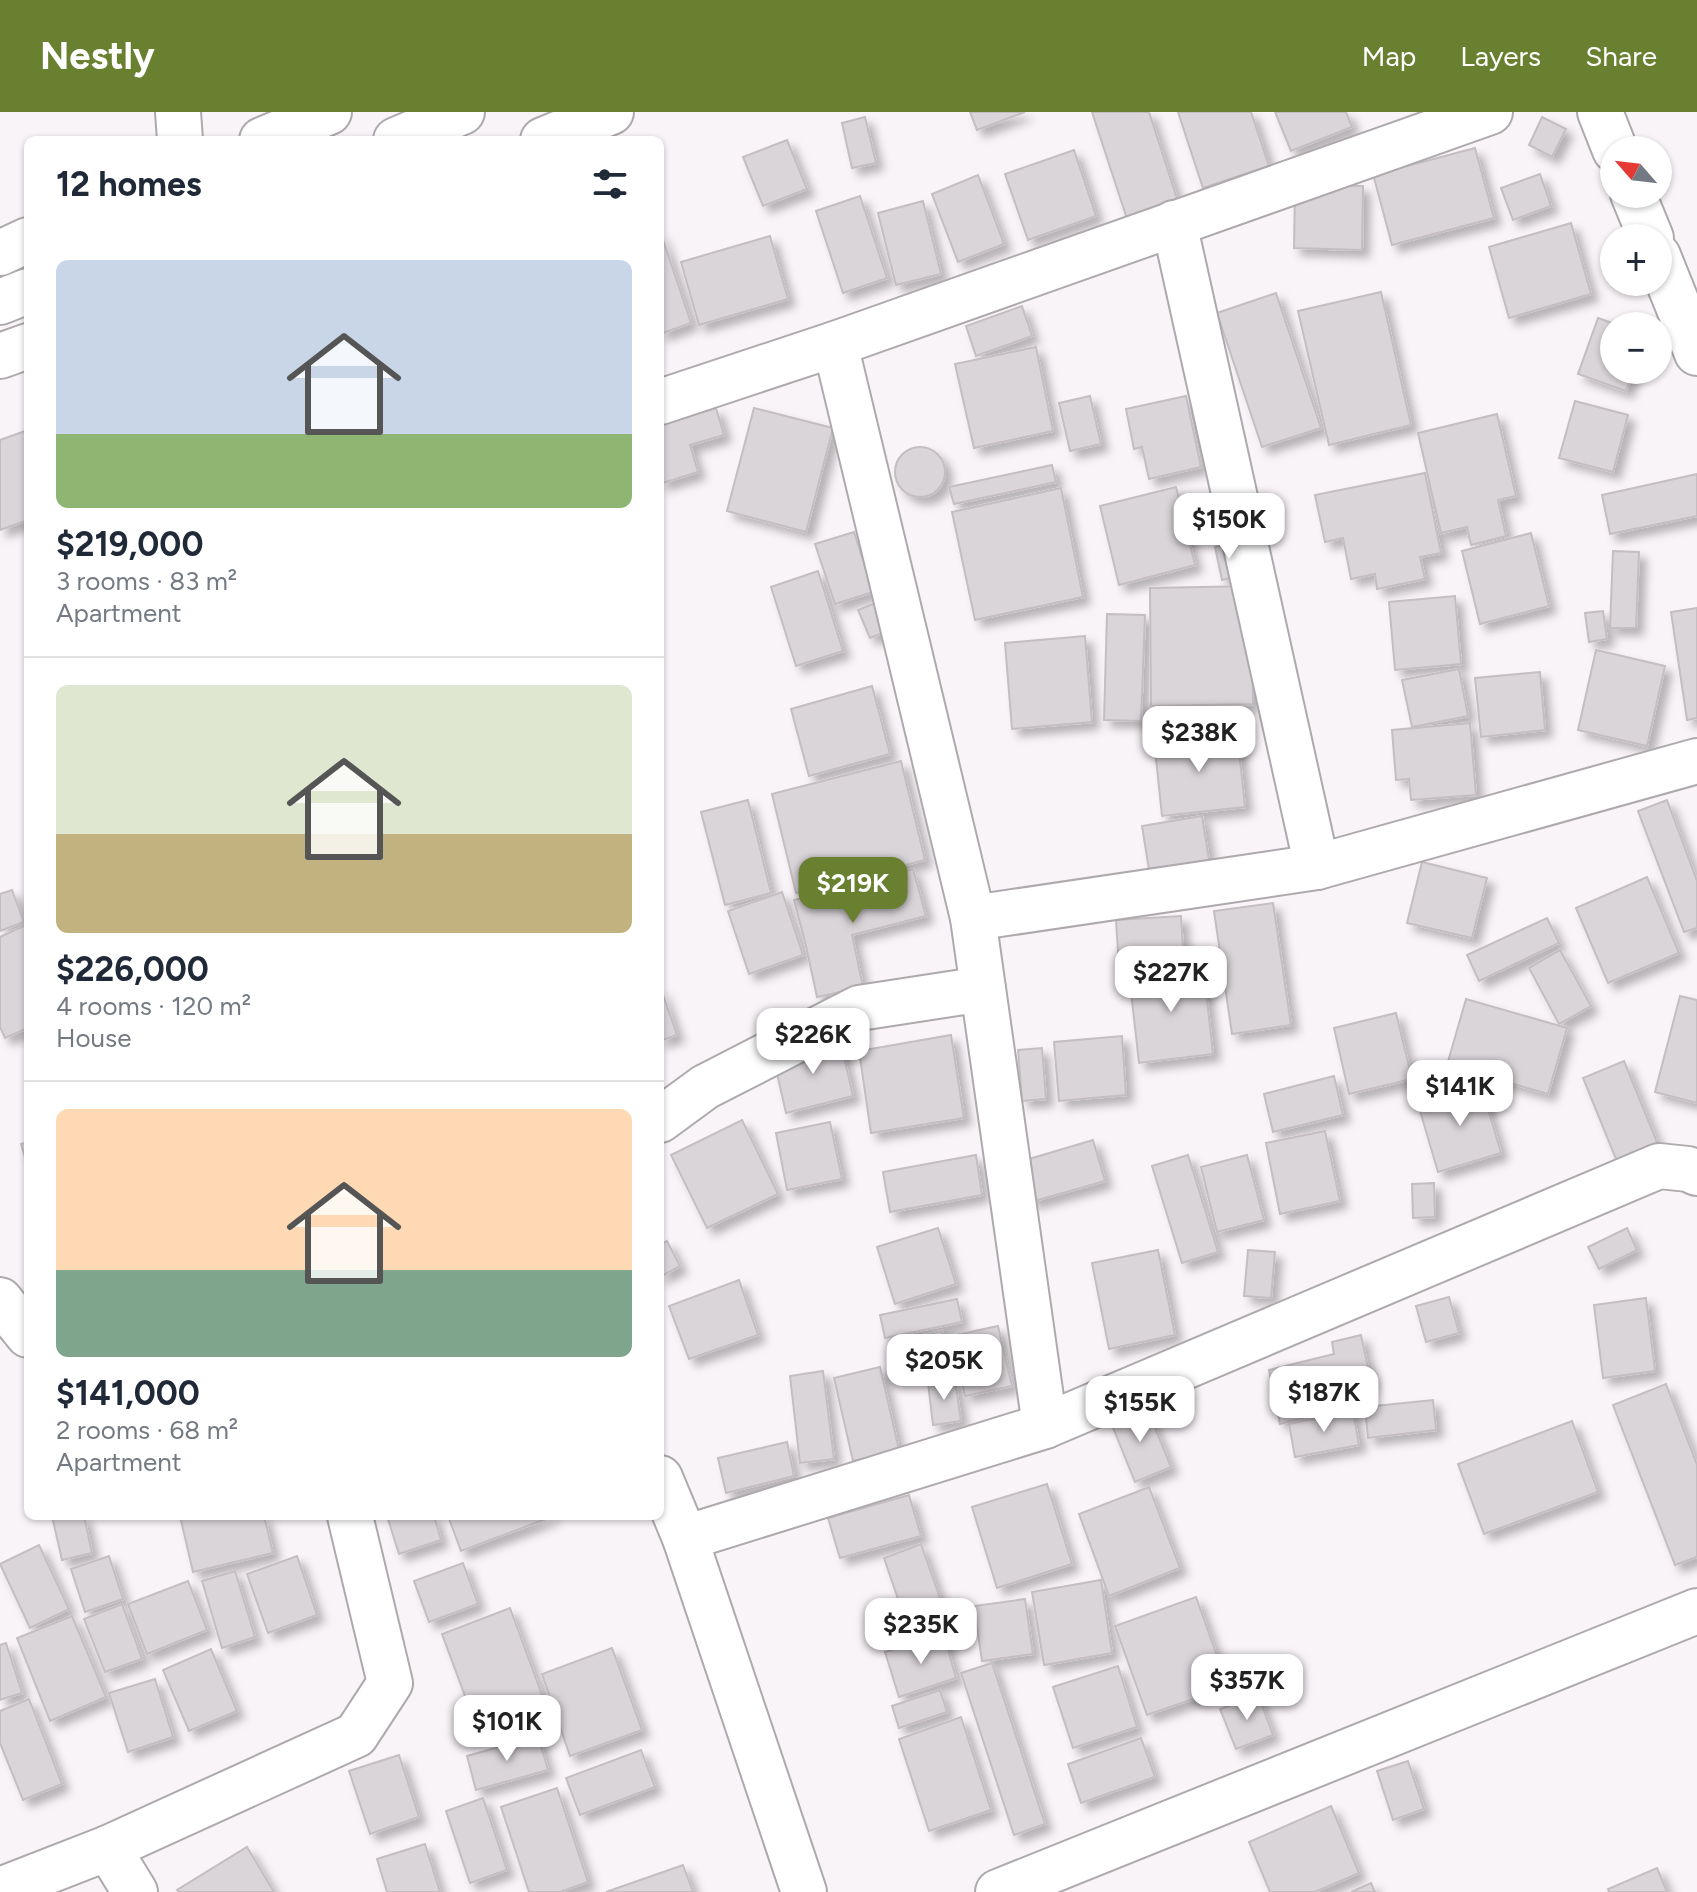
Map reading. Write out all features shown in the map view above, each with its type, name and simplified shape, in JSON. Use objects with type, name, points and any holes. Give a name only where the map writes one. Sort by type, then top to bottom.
[{"type":"street","points":[[178,112],[180,136]]},
{"type":"street","points":[[272,136],[329,112]]},
{"type":"street","points":[[405,136],[462,112]]},
{"type":"street","points":[[553,136],[611,112]]},
{"type":"street","points":[[664,401],[835,344],[1490,112]]},
{"type":"street","points":[[1600,112],[1609,136]]},
{"type":"street","points":[[1174,223],[1317,867]]},
{"type":"street","points":[[0,253],[24,242]]},
{"type":"street","points":[[1672,291],[1697,353]]},
{"type":"street","points":[[0,302],[24,293]]},
{"type":"street","points":[[835,344],[973,918],[1045,1426]]},
{"type":"street","points":[[0,356],[24,347]]},
{"type":"street","points":[[973,918],[1317,867],[1697,761]]},
{"type":"street","points":[[664,1117],[705,1087],[859,1008],[983,989]]},
{"type":"street","points":[[685,1538],[1045,1426],[1659,1166],[1697,1173]]},
{"type":"street","points":[[0,1300],[24,1330]]},
{"type":"street","points":[[664,1488],[685,1538],[804,1892]]},
{"type":"street","points":[[0,1890],[108,1848],[356,1735],[390,1683],[351,1520]]},
{"type":"street","points":[[998,1892],[1697,1611]]},
{"type":"street","points":[[108,1848],[135,1892]]},
{"type":"building","points":[[970,112],[1025,112],[977,130]]},
{"type":"building","points":[[1092,112],[1149,112],[1181,211],[1130,228]]},
{"type":"building","points":[[1178,112],[1251,112],[1269,166],[1203,188]]},
{"type":"building","points":[[1275,112],[1346,112],[1352,127],[1291,151]]},
{"type":"building","points":[[865,117],[876,163],[852,168],[842,123]]},
{"type":"building","points":[[1542,117],[1566,129],[1552,157],[1529,145]]},
{"type":"building","points":[[787,140],[807,189],[763,206],[743,157]]},
{"type":"building","points":[[1475,148],[1494,218],[1392,245],[1369,159],[1403,150],[1407,166]]},
{"type":"building","points":[[1074,150],[1096,216],[1028,240],[1005,174]]},
{"type":"building","points":[[1540,174],[1551,206],[1513,220],[1501,188]]},
{"type":"building","points":[[978,175],[1004,244],[958,262],[932,194]]},
{"type":"building","points":[[1295,185],[1363,186],[1362,250],[1294,248]]},
{"type":"building","points":[[860,196],[887,278],[843,293],[816,211]]},
{"type":"building","points":[[923,201],[941,274],[896,285],[878,213]]},
{"type":"building","points":[[1571,223],[1591,294],[1509,318],[1489,247]]},
{"type":"building","points":[[770,236],[788,299],[699,325],[681,262]]},
{"type":"building","points":[[664,243],[691,323],[664,333]]},
{"type":"building","points":[[1381,292],[1411,425],[1329,445],[1298,311]]},
{"type":"building","points":[[1276,293],[1321,428],[1262,447],[1217,313]]},
{"type":"building","points":[[1022,306],[1032,336],[976,356],[966,326]]},
{"type":"building","points":[[1598,318],[1600,319],[1600,382],[1578,374]]},
{"type":"building","points":[[1036,347],[1053,431],[974,448],[955,364]]},
{"type":"building","points":[[1606,384],[1629,384],[1626,391]]},
{"type":"building","points":[[1090,396],[1101,444],[1070,451],[1059,403]]},
{"type":"building","points":[[1186,396],[1201,467],[1149,479],[1142,447],[1134,449],[1126,409]]},
{"type":"building","points":[[1575,401],[1628,415],[1613,472],[1559,458]]},
{"type":"building","points":[[716,408],[724,435],[690,445],[698,472],[664,483],[664,424]]},
{"type":"building","points":[[754,408],[833,428],[806,532],[727,511]]},
{"type":"building","points":[[1497,414],[1516,496],[1498,500],[1506,536],[1471,545],[1467,527],[1441,533],[1418,433]]},
{"type":"building","points":[[24,431],[24,521],[0,530],[0,440]]},
{"type":"building","points":[[920,447],[937,455],[945,472],[937,489],[920,497],[903,489],[895,472],[903,455]]},
{"type":"building","points":[[1052,465],[1056,482],[954,504],[949,487]]},
{"type":"building","points":[[1425,473],[1441,553],[1420,557],[1425,579],[1377,589],[1375,574],[1351,579],[1343,538],[1325,542],[1315,495]]},
{"type":"building","points":[[1697,474],[1697,516],[1610,534],[1602,495]]},
{"type":"building","points":[[1176,487],[1195,565],[1119,585],[1100,506]]},
{"type":"building","points":[[1061,488],[1083,597],[975,620],[952,512]]},
{"type":"building","points":[[854,532],[873,592],[835,604],[815,544]]},
{"type":"building","points":[[1531,533],[1549,606],[1480,624],[1462,551]]},
{"type":"building","points":[[1236,542],[1244,575],[1222,580],[1215,547]]},
{"type":"building","points":[[1613,551],[1639,552],[1636,628],[1610,628]]},
{"type":"building","points":[[818,571],[843,651],[796,666],[771,587]]},
{"type":"building","points":[[1252,586],[1253,704],[1151,706],[1150,588]]},
{"type":"building","points":[[1455,596],[1461,664],[1395,670],[1389,602]]},
{"type":"building","points":[[875,603],[888,631],[870,638],[858,610]]},
{"type":"building","points":[[1697,608],[1697,718],[1687,720],[1671,612]]},
{"type":"building","points":[[1603,611],[1607,639],[1589,642],[1585,613]]},
{"type":"building","points":[[1107,614],[1145,615],[1141,721],[1104,720]]},
{"type":"building","points":[[1085,636],[1092,722],[1012,729],[1005,643]]},
{"type":"building","points":[[1596,650],[1665,666],[1647,746],[1578,730]]},
{"type":"building","points":[[1459,669],[1468,716],[1412,727],[1402,680]]},
{"type":"building","points":[[1540,672],[1545,730],[1481,737],[1475,678]]},
{"type":"building","points":[[872,686],[890,754],[809,776],[791,709]]},
{"type":"building","points":[[1470,723],[1476,795],[1411,800],[1409,779],[1396,780],[1392,730]]},
{"type":"building","points":[[1237,732],[1245,807],[1162,816],[1154,740]]},
{"type":"building","points":[[901,761],[925,860],[796,893],[772,794]]},
{"type":"building","points":[[748,800],[771,893],[725,905],[701,812]]},
{"type":"building","points":[[1667,800],[1697,881],[1697,928],[1684,932],[1638,811]]},
{"type":"building","points":[[1202,816],[1211,872],[1151,882],[1142,826]]},
{"type":"building","points":[[1422,862],[1487,878],[1472,938],[1407,923]]},
{"type":"building","points":[[913,869],[926,916],[852,935],[863,987],[817,997],[794,900]]},
{"type":"building","points":[[1647,877],[1679,953],[1608,983],[1576,908]]},
{"type":"building","points":[[12,890],[24,922],[0,931],[0,894]]},
{"type":"building","points":[[782,892],[803,955],[749,974],[728,911]]},
{"type":"building","points":[[1273,903],[1291,1025],[1232,1034],[1214,911]]},
{"type":"building","points":[[1181,916],[1184,964],[1119,968],[1116,920]]},
{"type":"building","points":[[1547,918],[1559,943],[1479,981],[1467,955]]},
{"type":"building","points":[[24,926],[24,1030],[5,1038],[0,1027],[0,937]]},
{"type":"building","points":[[1560,950],[1591,1006],[1559,1024],[1529,968]]},
{"type":"building","points":[[1203,965],[1213,1054],[1139,1063],[1129,974]]},
{"type":"building","points":[[1680,996],[1697,1000],[1697,1103],[1655,1092]]},
{"type":"building","points":[[664,998],[677,1035],[664,1040]]},
{"type":"building","points":[[1466,999],[1567,1028],[1548,1094],[1447,1065]]},
{"type":"building","points":[[1396,1013],[1412,1079],[1349,1094],[1334,1028]]},
{"type":"building","points":[[951,1035],[964,1118],[871,1133],[859,1051]]},
{"type":"building","points":[[1122,1036],[1126,1095],[1059,1101],[1054,1042]]},
{"type":"building","points":[[840,1040],[853,1096],[786,1113],[773,1056]]},
{"type":"building","points":[[1042,1048],[1046,1099],[1022,1101],[1018,1050]]},
{"type":"building","points":[[1624,1061],[1661,1152],[1620,1169],[1583,1078]]},
{"type":"building","points":[[1334,1076],[1343,1115],[1273,1132],[1264,1094]]},
{"type":"building","points":[[1481,1085],[1501,1153],[1438,1172],[1418,1104]]},
{"type":"building","points":[[742,1120],[778,1194],[707,1228],[671,1155]]},
{"type":"building","points":[[830,1122],[842,1179],[787,1190],[776,1133]]},
{"type":"building","points":[[1325,1131],[1340,1201],[1280,1214],[1266,1143]]},
{"type":"building","points":[[1093,1140],[1105,1181],[1031,1202],[1019,1162]]},
{"type":"building","points":[[976,1155],[982,1195],[890,1212],[883,1172]]},
{"type":"building","points":[[1188,1155],[1218,1252],[1182,1263],[1152,1166]]},
{"type":"building","points":[[1247,1155],[1264,1220],[1217,1232],[1201,1167]]},
{"type":"building","points":[[1434,1183],[1435,1217],[1413,1218],[1412,1184]]},
{"type":"building","points":[[938,1228],[956,1284],[895,1304],[877,1247]]},
{"type":"building","points":[[1627,1228],[1637,1250],[1599,1269],[1588,1247]]},
{"type":"building","points":[[667,1241],[680,1266],[664,1275],[664,1243]]},
{"type":"building","points":[[1158,1250],[1175,1335],[1109,1349],[1092,1263]]},
{"type":"building","points":[[1248,1250],[1275,1252],[1271,1298],[1244,1296]]},
{"type":"building","points":[[739,1280],[758,1335],[689,1359],[669,1306]]},
{"type":"building","points":[[1449,1297],[1459,1333],[1426,1342],[1416,1306]]},
{"type":"building","points":[[1646,1298],[1655,1371],[1603,1378],[1594,1305]]},
{"type":"building","points":[[957,1299],[962,1322],[885,1338],[880,1315]]},
{"type":"building","points":[[998,1326],[1012,1386],[965,1396],[951,1336]]},
{"type":"building","points":[[942,1331],[951,1373],[928,1378],[919,1336]]},
{"type":"building","points":[[1361,1335],[1371,1382],[1348,1387],[1352,1405],[1311,1414],[1304,1385],[1296,1387],[1303,1418],[1280,1424],[1269,1370],[1334,1354],[1332,1342]]},
{"type":"building","points":[[880,1367],[899,1450],[853,1461],[834,1378]]},
{"type":"building","points":[[823,1371],[834,1459],[800,1463],[790,1376]]},
{"type":"building","points":[[955,1380],[961,1421],[933,1425],[928,1383]]},
{"type":"building","points":[[1666,1384],[1697,1465],[1697,1557],[1675,1565],[1613,1405]]},
{"type":"building","points":[[1433,1400],[1436,1430],[1368,1438],[1365,1407]]},
{"type":"building","points":[[1146,1406],[1171,1467],[1135,1482],[1110,1420]]},
{"type":"building","points":[[1353,1411],[1359,1445],[1295,1457],[1289,1424]]},
{"type":"building","points":[[1572,1421],[1598,1492],[1484,1534],[1458,1464]]},
{"type":"building","points":[[787,1442],[794,1476],[726,1493],[718,1458]]},
{"type":"building","points":[[1047,1484],[1072,1564],[997,1588],[972,1507]]},
{"type":"building","points":[[1149,1487],[1180,1568],[1109,1596],[1079,1514]]},
{"type":"building","points":[[909,1495],[921,1536],[840,1558],[828,1518]]},
{"type":"building","points":[[53,1520],[85,1520],[92,1553],[62,1560]]},
{"type":"building","points":[[181,1520],[265,1520],[273,1553],[193,1572]]},
{"type":"building","points":[[388,1520],[435,1520],[441,1540],[399,1554]]},
{"type":"building","points":[[449,1520],[543,1520],[461,1551]]},
{"type":"building","points":[[921,1544],[948,1621],[910,1634],[884,1558]]},
{"type":"building","points":[[39,1545],[69,1609],[30,1628],[0,1564]]},
{"type":"building","points":[[109,1556],[123,1599],[85,1612],[71,1569]]},
{"type":"building","points":[[297,1556],[317,1615],[268,1633],[247,1574]]},
{"type":"building","points":[[463,1563],[478,1604],[429,1622],[414,1581]]},
{"type":"building","points":[[235,1571],[255,1637],[222,1648],[202,1581]]},
{"type":"building","points":[[1101,1580],[1112,1653],[1044,1665],[1032,1592]]},
{"type":"building","points":[[188,1581],[207,1630],[147,1654],[128,1604]]},
{"type":"building","points":[[1196,1597],[1228,1687],[1147,1715],[1115,1626]]},
{"type":"building","points":[[1025,1599],[1033,1654],[982,1661],[974,1606]]},
{"type":"building","points":[[122,1604],[142,1659],[105,1672],[84,1619]]},
{"type":"building","points":[[510,1608],[546,1706],[478,1731],[442,1634]]},
{"type":"building","points":[[72,1616],[106,1697],[50,1721],[17,1638]]},
{"type":"building","points":[[944,1635],[956,1678],[899,1697],[885,1652]]},
{"type":"building","points":[[6,1643],[22,1693],[0,1700],[0,1645]]},
{"type":"building","points":[[612,1648],[642,1730],[570,1756],[542,1674]]},
{"type":"building","points":[[211,1649],[237,1711],[189,1731],[163,1670]]},
{"type":"building","points":[[992,1663],[1045,1824],[1014,1835],[961,1673]]},
{"type":"building","points":[[1118,1666],[1137,1727],[1073,1748],[1053,1687]]},
{"type":"building","points":[[155,1679],[173,1737],[128,1752],[109,1693]]},
{"type":"building","points":[[940,1690],[947,1712],[899,1728],[892,1706]]},
{"type":"building","points":[[1258,1695],[1273,1735],[1236,1749],[1220,1709]]},
{"type":"building","points":[[29,1699],[62,1784],[23,1800],[0,1743],[0,1711]]},
{"type":"building","points":[[961,1717],[991,1810],[929,1831],[899,1739]]},
{"type":"building","points":[[538,1736],[548,1770],[476,1790],[467,1756]]},
{"type":"building","points":[[1141,1738],[1155,1777],[1081,1803],[1068,1764]]},
{"type":"building","points":[[641,1750],[655,1787],[580,1815],[566,1778]]},
{"type":"building","points":[[399,1755],[419,1817],[370,1834],[349,1771]]},
{"type":"building","points":[[1408,1761],[1424,1809],[1393,1820],[1377,1771]]},
{"type":"building","points":[[557,1788],[588,1882],[560,1892],[529,1892],[501,1807]]},
{"type":"building","points":[[483,1798],[507,1870],[470,1883],[446,1811]]},
{"type":"building","points":[[1331,1806],[1359,1873],[1315,1892],[1270,1892],[1249,1842]]},
{"type":"building","points":[[425,1844],[440,1892],[387,1892],[377,1859]]},
{"type":"building","points":[[247,1847],[274,1892],[177,1890]]},
{"type":"building","points":[[683,1865],[693,1892],[606,1892]]},
{"type":"building","points":[[1657,1868],[1667,1892],[1609,1892],[1608,1889]]},
{"type":"building","points":[[1371,1883],[1375,1892],[1351,1892]]}]
